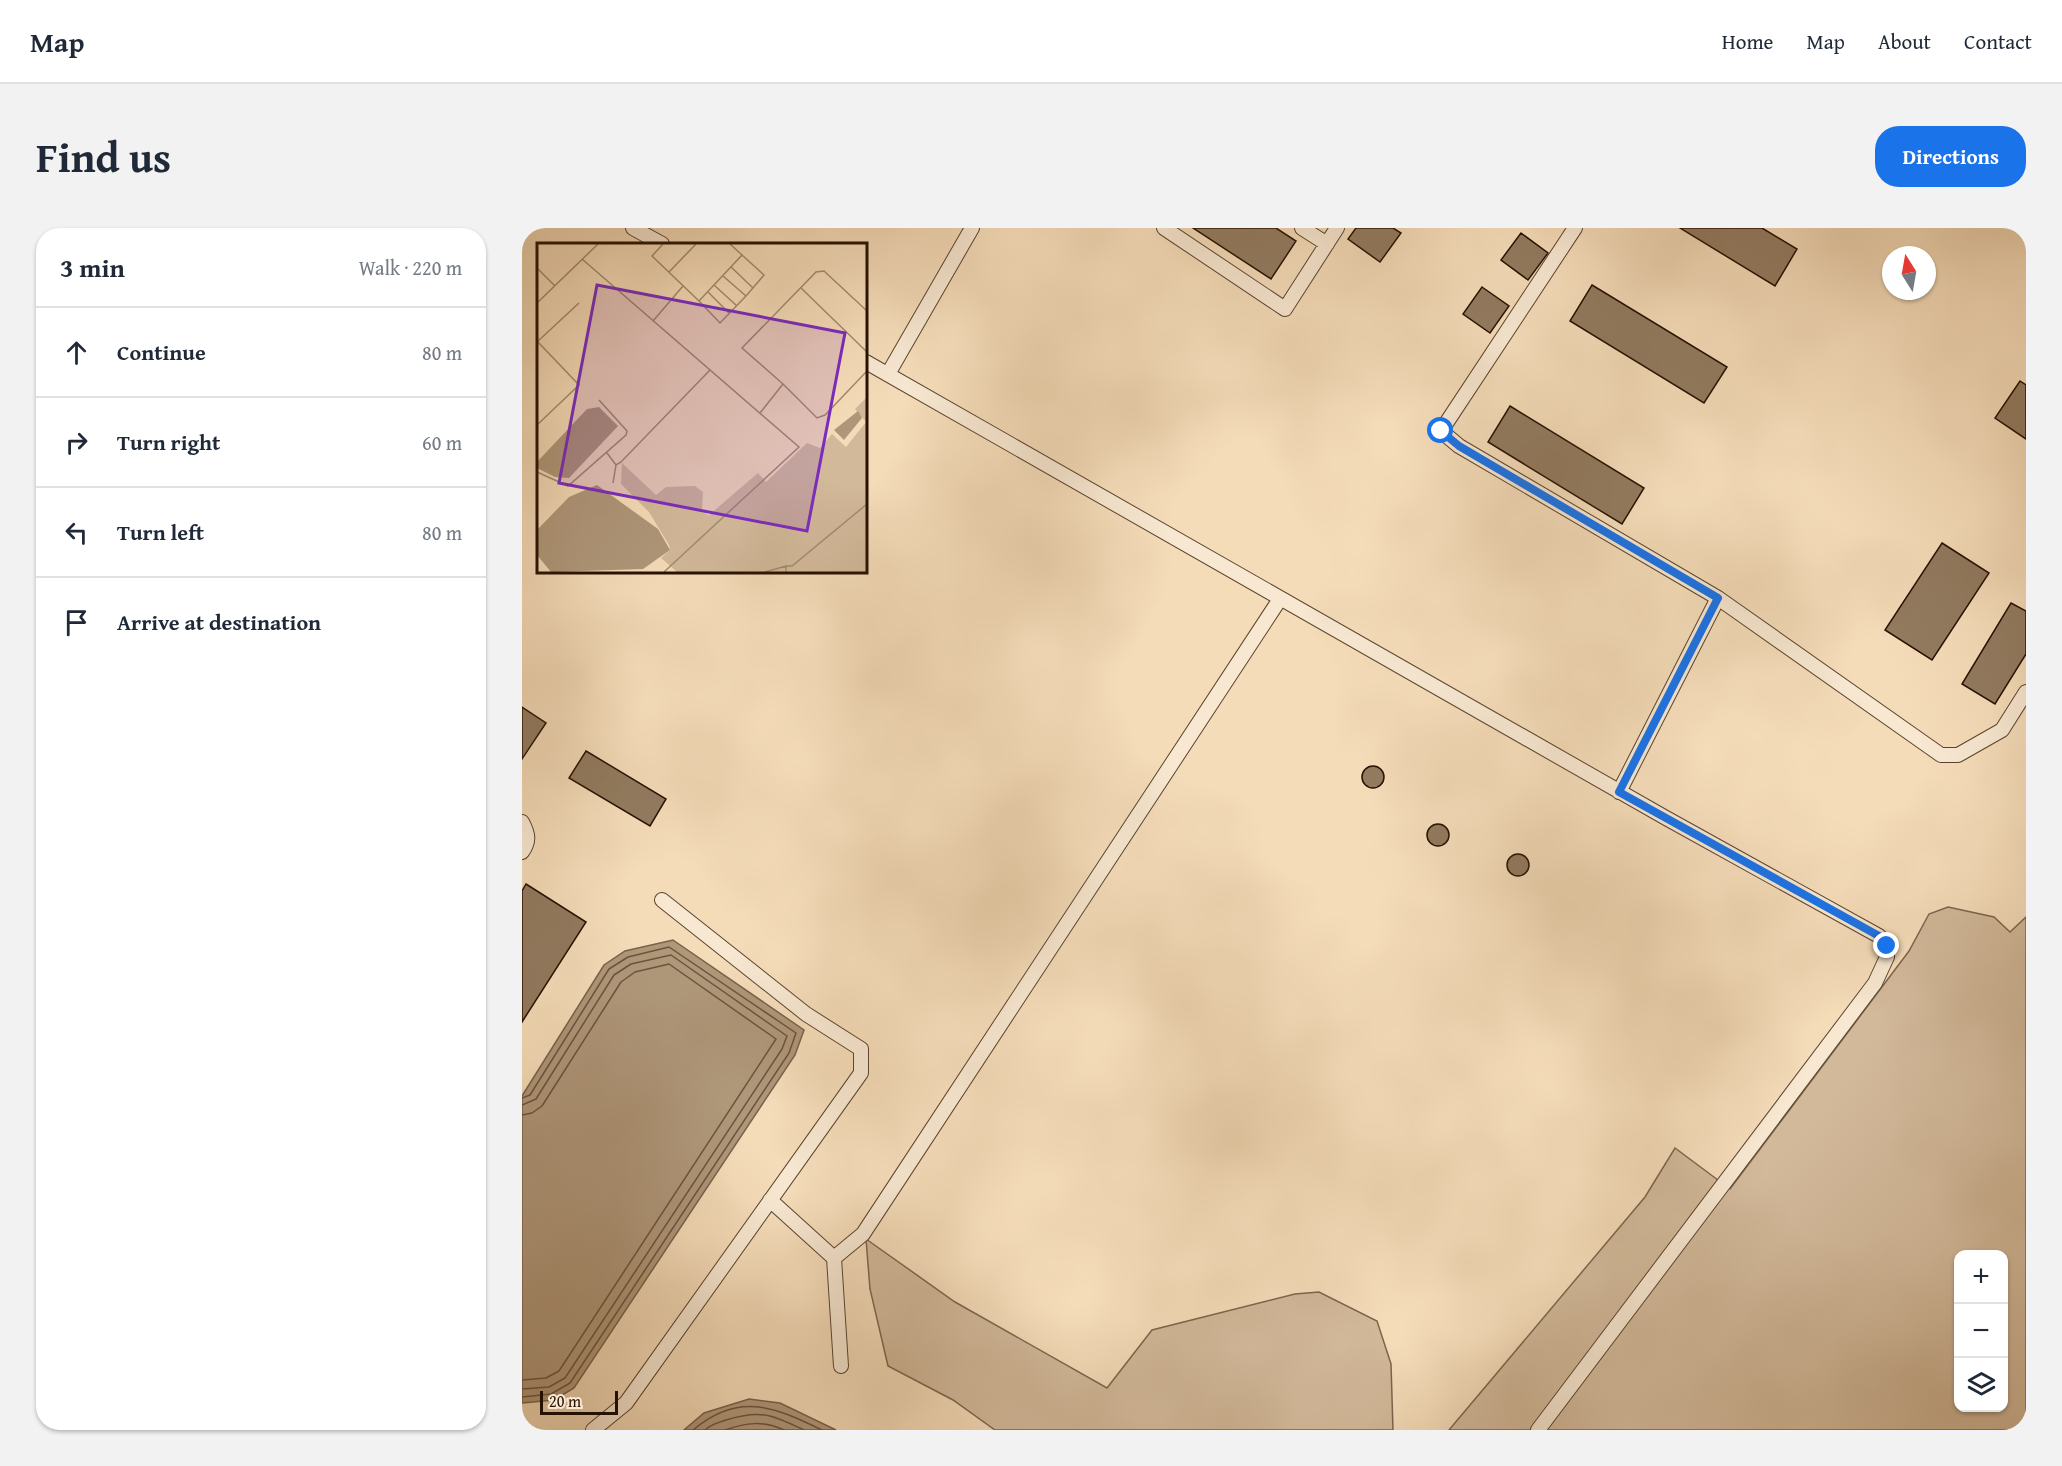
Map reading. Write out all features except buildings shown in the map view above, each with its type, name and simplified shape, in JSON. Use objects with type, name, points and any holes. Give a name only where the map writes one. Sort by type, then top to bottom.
[{"type":"lane","points":[[633,228],[660,243]]},
{"type":"lane","points":[[888,374],[972,228]]},
{"type":"lane","points":[[1164,228],[1285,309],[1337,228]]},
{"type":"lane","points":[[1302,228],[1327,244]]},
{"type":"lane","points":[[1575,228],[1441,431],[1459,446],[1718,598],[1941,755],[1958,755],[2002,730],[2026,692]]},
{"type":"lane","points":[[867,363],[1619,792],[1879,936],[1887,946],[1887,957],[1875,982],[1538,1430]]},
{"type":"lane","points":[[1619,792],[1718,598]]},
{"type":"lane","points":[[834,1258],[863,1234],[1280,599]]},
{"type":"lane","points":[[522,822],[528,832],[527,845],[522,852]]},
{"type":"lane","points":[[593,1430],[626,1403],[861,1073],[861,1049],[806,1014],[662,900]]},
{"type":"lane","points":[[770,1200],[834,1258],[841,1366]]},
{"type":"shaded area","points":[[1948,907],[1994,917],[2010,932],[2026,917],[2026,1430],[1449,1430],[1645,1197],[1675,1148],[1730,1189],[1909,951],[1929,914]]},
{"type":"shaded area","points":[[866,1239],[955,1302],[1107,1388],[1152,1330],[1295,1294],[1319,1292],[1377,1321],[1391,1364],[1393,1430],[995,1430],[953,1400],[888,1366],[870,1289]]},
{"type":"water","points":[[673,940],[804,1030],[795,1055],[574,1388],[554,1400],[522,1403],[522,1096],[604,965],[625,951]]},
{"type":"water","points":[[749,1399],[780,1403],[836,1430],[684,1430],[704,1413]]},
{"type":"route","points":[[1441,431],[1459,446],[1718,598],[1619,792],[1879,936],[1887,946]]}]
